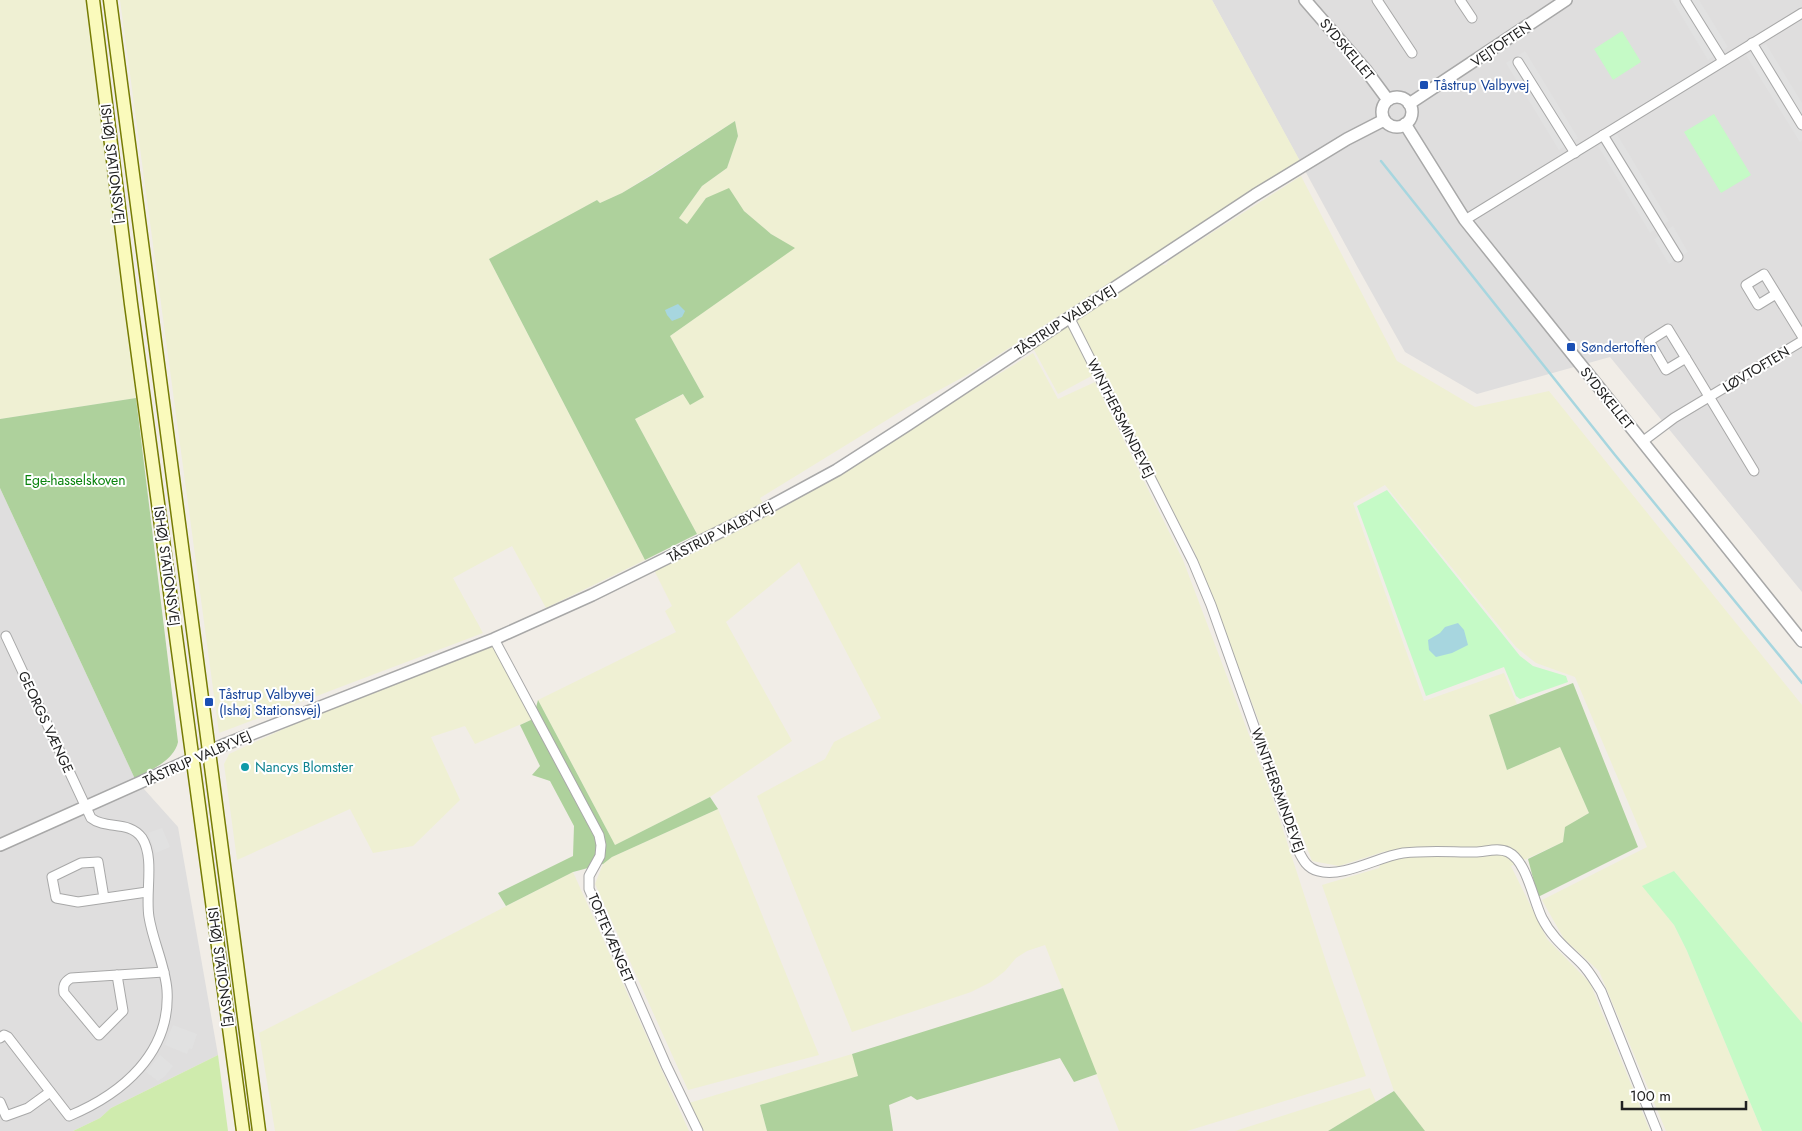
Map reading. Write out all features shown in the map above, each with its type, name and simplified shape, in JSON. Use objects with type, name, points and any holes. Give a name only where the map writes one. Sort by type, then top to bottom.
[{"type":"main road","name":"ISHØJ STATIONSVEJ","points":[[92,0],[243,1131]]},
{"type":"main road","name":"ISHØJ STATIONSVEJ","points":[[110,0],[259,1131]]},
{"type":"street","name":"SYDSKELLET","points":[[1305,0],[1365,69],[1388,100]]},
{"type":"street","points":[[1377,0],[1412,53]]},
{"type":"street","points":[[1460,0],[1472,18]]},
{"type":"street","name":"VEJTOFTEN","points":[[1409,104],[1566,0]]},
{"type":"street","points":[[1685,0],[1723,61]]},
{"type":"street","points":[[1465,220],[1802,13]]},
{"type":"street","points":[[1752,44],[1802,124]]},
{"type":"street","points":[[1518,62],[1575,152]]},
{"type":"street","points":[[1400,97],[1409,104],[1411,117],[1405,124],[1396,127],[1391,126],[1384,120],[1382,107],[1388,100],[1400,97]]},
{"type":"street","name":"TÅSTRUP VALBYVEJ","points":[[1,841],[86,807],[209,752],[494,639],[592,596],[706,540],[837,470],[1255,194],[1384,120]]},
{"type":"street","name":"SYDSKELLET","points":[[1405,124],[1465,220],[1802,640]]},
{"type":"street","points":[[1603,135],[1678,257]]},
{"type":"street","name":"LØVTOFTEN","points":[[1776,294],[1802,336]]},
{"type":"street","name":"WINTHERSMINDEVEJ","points":[[1069,317],[1193,562],[1211,605],[1303,860],[1309,868],[1328,873],[1340,872],[1400,854],[1422,851],[1478,852],[1499,850],[1508,852],[1516,857],[1522,866],[1542,917],[1550,932],[1582,964],[1601,992],[1657,1131]]},
{"type":"street","name":"LØVTOFTEN","points":[[1686,358],[1666,370],[1649,341],[1668,329],[1686,358],[1710,397],[1754,471]]},
{"type":"street","name":"LØVTOFTEN","points":[[1642,442],[1674,418],[1802,341]]},
{"type":"street","name":"GEORGS VÆNGE","points":[[6,636],[86,807]]},
{"type":"street","name":"TOFTEVÆNGET","points":[[494,639],[599,835],[601,845],[600,856],[589,876],[589,889],[666,1065],[698,1131]]},
{"type":"street","points":[[0,1038],[4,1035],[8,1037],[69,1116],[90,1107],[130,1078],[148,1059],[162,1033],[167,1002],[164,972],[149,917],[147,892],[149,860],[146,846],[141,837],[133,830],[124,826],[96,822],[91,818],[86,807]]},
{"type":"street","points":[[104,898],[98,862],[81,863],[52,877],[56,898],[78,902],[147,892]]},
{"type":"street","points":[[116,976],[123,1011],[99,1035],[64,993],[63,987],[66,981],[70,978],[164,972]]},
{"type":"street","points":[[0,1102],[6,1116],[28,1108],[50,1092]]},
{"type":"shaded area","points":[[1212,0],[1802,0],[1802,592],[1610,357],[1477,394],[1405,352]]},
{"type":"shaded area","points":[[1672,0],[1699,0],[1728,47],[1708,60]]},
{"type":"shaded area","points":[[1766,44],[1802,103],[1802,140],[1800,142],[1746,55]]},
{"type":"shaded area","points":[[1525,51],[1578,138],[1559,150],[1506,63]]},
{"type":"shaded area","points":[[1617,134],[1669,221],[1662,225],[1665,231],[1673,226],[1688,252],[1669,264],[1654,239],[1661,234],[1657,228],[1650,233],[1598,146]]},
{"type":"shaded area","points":[[0,488],[135,779],[178,827],[218,1055],[111,1108],[100,1118],[73,1131],[0,1131]]},
{"type":"shaded area","points":[[162,828],[170,847],[156,853],[148,833]]},
{"type":"shaded area","points":[[173,1025],[197,1034],[192,1049],[189,1048],[187,1054],[165,1045]]},
{"type":"shaded area","points":[[160,1055],[173,1066],[158,1081],[146,1072]]},
{"type":"green space","points":[[0,0],[88,0],[136,398],[0,419]]},
{"type":"green space","points":[[120,0],[1212,0],[1300,161],[967,375],[908,407],[760,498],[766,509],[707,540],[697,534],[635,419],[684,394],[704,397],[670,336],[794,248],[771,234],[744,211],[729,189],[706,198],[687,225],[679,218],[702,186],[727,168],[738,136],[735,121],[622,193],[600,203],[597,200],[489,259],[645,560],[546,608],[512,546],[453,578],[483,633],[219,733]]},
{"type":"green space","points":[[1622,31],[1641,62],[1613,80],[1594,49]]},
{"type":"green space","points":[[1714,114],[1751,175],[1721,193],[1684,132]]},
{"type":"green space","points":[[735,121],[738,136],[727,168],[702,186],[679,218],[687,224],[706,198],[729,188],[744,211],[771,234],[795,248],[670,336],[704,397],[690,405],[683,394],[635,419],[697,534],[645,560],[489,259],[597,200],[600,203],[622,193]]},
{"type":"green space","points":[[1301,176],[1397,361],[1475,407],[1549,391],[1802,705],[1802,1023],[1674,871],[1643,886],[1674,925],[1687,951],[1762,1131],[1666,1131],[1599,971],[1564,939],[1542,900],[1647,847],[1575,677],[1536,663],[1516,647],[1385,485],[1353,503],[1424,701],[1504,673],[1517,704],[1489,715],[1507,770],[1560,747],[1589,813],[1565,827],[1563,842],[1511,866],[1547,939],[1590,983],[1650,1131],[1425,1131],[1394,1091],[1322,885],[1379,868],[1386,851],[1339,866],[1312,861],[1195,553],[1130,429],[1097,373],[1058,394],[1033,348],[1159,265],[1166,265],[1169,260]]},
{"type":"green space","points":[[1033,353],[1058,399],[1095,382],[1183,560],[1271,793],[1331,977],[1366,1076],[1187,1131],[1119,1131],[1045,945],[1027,951],[1016,958],[1005,971],[991,982],[971,992],[852,1032],[757,796],[825,759],[834,742],[881,718],[799,562],[726,622],[792,741],[710,797],[615,845],[538,700],[676,632],[665,611],[672,606],[654,570],[797,497]]},
{"type":"green space","name":"Ege-hasselskoven","points":[[136,398],[178,742],[176,749],[167,760],[135,779],[0,488],[0,419]]},
{"type":"green space","points":[[1387,490],[1520,656],[1533,666],[1566,676],[1568,682],[1520,699],[1516,696],[1504,667],[1426,696],[1357,506]]},
{"type":"green space","points":[[492,643],[533,719],[475,744],[465,726],[431,737],[460,800],[413,846],[373,853],[350,809],[237,860],[224,764],[229,754],[290,726]]},
{"type":"green space","points":[[1573,683],[1638,847],[1538,897],[1528,859],[1563,842],[1565,827],[1589,813],[1560,747],[1507,770],[1489,715]]},
{"type":"green space","points":[[538,700],[615,845],[710,797],[718,809],[612,857],[603,864],[573,872],[506,906],[498,893],[573,856],[574,826],[550,781],[532,775],[540,766],[520,725],[533,719]]},
{"type":"green space","points":[[718,809],[819,1055],[688,1090],[595,884],[603,864],[612,857]]},
{"type":"green space","points":[[1674,871],[1802,1023],[1802,1131],[1762,1131],[1687,951],[1674,925],[1642,886]]},
{"type":"green space","points":[[573,872],[689,1131],[275,1131],[259,1033]]},
{"type":"green space","points":[[1063,988],[1097,1074],[1074,1082],[1060,1058],[917,1100],[911,1096],[889,1105],[893,1131],[767,1131],[760,1105],[858,1076],[852,1054]]},
{"type":"green space","points":[[852,1054],[859,1076],[760,1105],[767,1131],[704,1131],[689,1103]]},
{"type":"green space","points":[[218,1055],[228,1131],[73,1131],[100,1118],[111,1108]]},
{"type":"green space","points":[[1370,1088],[1376,1102],[1328,1131],[1235,1131]]},
{"type":"green space","points":[[1394,1091],[1425,1131],[1328,1131]]},
{"type":"water","points":[[678,304],[685,311],[682,317],[672,321],[665,310]]},
{"type":"water","points":[[1458,623],[1464,630],[1468,645],[1452,653],[1436,657],[1429,650],[1428,640],[1440,633],[1445,627]]},
{"type":"waterway","points":[[1381,161],[1615,455],[1802,683]]},
{"type":"place","name":"Tåstrup Valbyvej","points":[[1424,85]]},
{"type":"place","name":"Søndertoften","points":[[1571,347]]},
{"type":"place","name":"Tåstrup Valbyvej (Ishøj Stationsvej)","points":[[209,702]]},
{"type":"place","name":"Nancys Blomster","points":[[245,767]]}]
